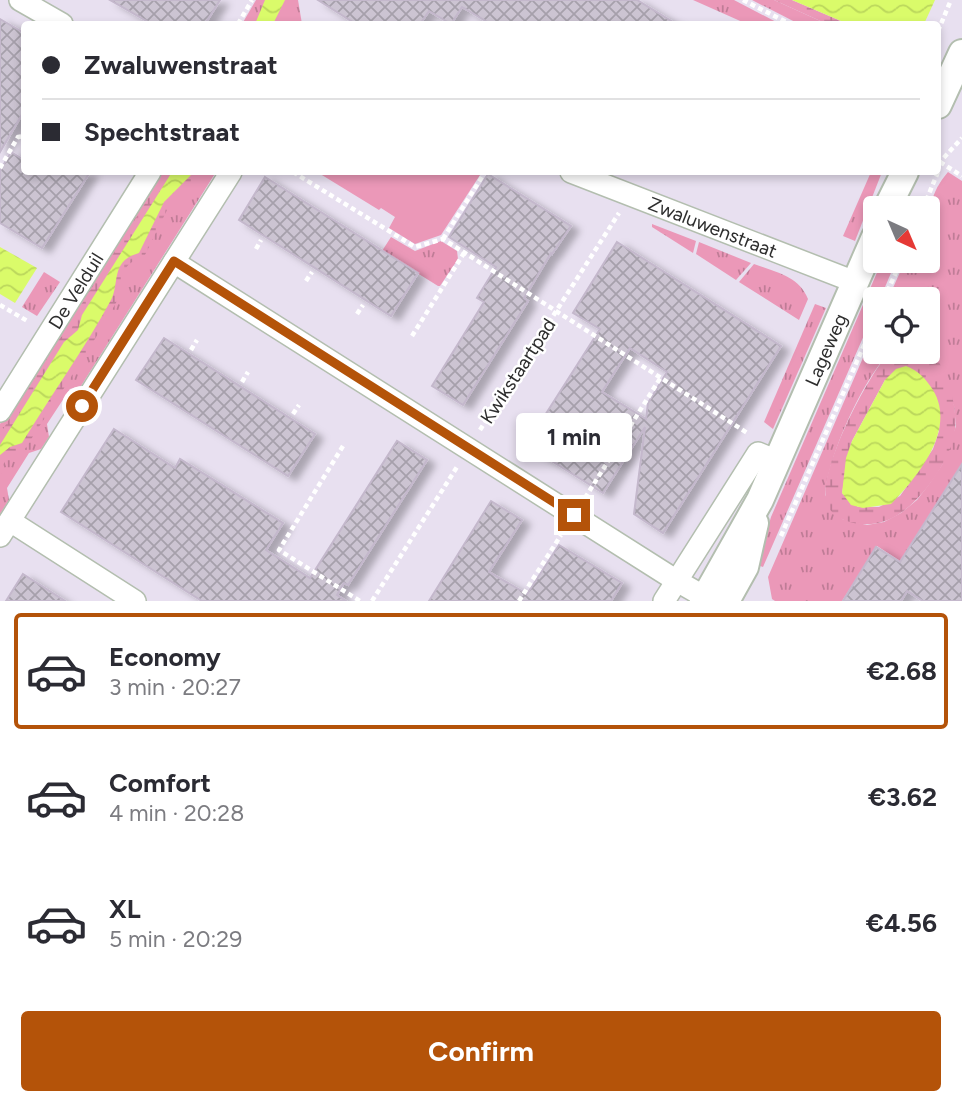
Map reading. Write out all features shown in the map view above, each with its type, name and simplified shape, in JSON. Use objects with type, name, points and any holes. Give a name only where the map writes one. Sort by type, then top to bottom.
[{"type":"street","points":[[20,0],[57,21]]},
{"type":"street","points":[[941,99],[957,65]]},
{"type":"street","name":"De Velduil","points":[[0,411],[148,175]]},
{"type":"street","points":[[135,601],[5,529],[229,175]]},
{"type":"street","name":"Zwaluwenstraat","points":[[579,175],[855,282]]},
{"type":"street","points":[[893,196],[904,175]]},
{"type":"street","points":[[174,261],[677,580],[698,593],[720,599]]},
{"type":"street","name":"Lageweg","points":[[720,599],[863,264]]},
{"type":"street","points":[[664,601],[758,453],[777,461]]},
{"type":"path","points":[[240,21],[252,0]]},
{"type":"path","points":[[743,0],[784,21]]},
{"type":"path","points":[[941,24],[951,0]]},
{"type":"path","points":[[0,168],[18,137],[21,136]]},
{"type":"path","points":[[941,161],[962,138]]},
{"type":"path","points":[[941,164],[962,176]]},
{"type":"path","points":[[298,175],[415,247],[443,239],[483,175]]},
{"type":"path","points":[[928,196],[936,175]]},
{"type":"path","name":"Kwikstaartpad","points":[[372,601],[619,213]]},
{"type":"path","points":[[443,239],[750,434]]},
{"type":"path","points":[[256,250],[261,240]]},
{"type":"path","points":[[412,336],[464,253]]},
{"type":"path","points":[[306,281],[312,272]]},
{"type":"path","points":[[0,305],[48,334]]},
{"type":"path","points":[[357,314],[363,305]]},
{"type":"path","points":[[191,350],[197,340]]},
{"type":"path","points":[[776,548],[863,348]]},
{"type":"path","points":[[242,382],[248,372]]},
{"type":"path","points":[[519,601],[661,377]]},
{"type":"path","points":[[293,414],[299,404]]},
{"type":"path","points":[[343,446],[279,550],[360,601]]},
{"type":"green space","points":[[256,0],[298,0],[302,21],[244,21]]},
{"type":"green space","points":[[693,0],[734,0],[774,21],[740,21]]},
{"type":"green space","points":[[752,0],[774,0],[820,21],[793,21]]},
{"type":"green space","points":[[774,0],[792,0],[841,21],[820,21]]},
{"type":"green space","points":[[948,172],[962,181],[962,464],[900,561],[877,546],[842,601],[775,601],[772,599],[768,577],[863,358],[863,364],[880,364],[848,419],[833,460],[825,495],[842,519],[867,525],[884,522],[901,513],[917,500],[942,465],[956,426],[954,406],[935,364],[940,364],[940,287],[893,287],[900,273],[940,273],[940,196],[934,196]]},
{"type":"green space","points":[[157,175],[214,175],[81,386],[70,389],[47,424],[49,437],[41,449],[29,453],[7,488],[9,500],[0,514],[0,424]]},
{"type":"green space","points":[[163,175],[199,175],[168,208],[143,259],[129,264],[125,269],[117,301],[84,357],[25,449],[11,454],[4,463],[0,490],[0,434],[60,338],[72,328],[76,313]]},
{"type":"green space","points":[[322,175],[480,175],[441,235],[415,244],[389,228],[395,217],[381,208],[379,210]]},
{"type":"green space","points":[[870,175],[881,175],[873,196],[863,196],[863,221],[855,241],[843,236]]},
{"type":"green space","points":[[652,224],[696,241],[693,253],[652,227]]},
{"type":"green space","points":[[391,237],[415,251],[441,241],[457,251],[458,259],[438,286],[382,251]]},
{"type":"green space","points":[[699,242],[751,263],[736,280],[696,254]]},
{"type":"green space","points":[[754,264],[786,276],[804,291],[808,299],[799,320],[739,282]]},
{"type":"green space","points":[[44,272],[60,282],[37,316],[22,307]]},
{"type":"green space","points":[[877,273],[891,273],[885,287],[871,287]]},
{"type":"green space","points":[[815,304],[826,308],[773,429],[764,422]]},
{"type":"green space","points":[[863,305],[863,338],[763,567],[757,565],[771,517]]},
{"type":"green space","points":[[880,364],[940,364],[955,409],[955,429],[947,455],[932,482],[911,505],[888,520],[857,524],[840,518],[831,511],[826,500],[826,486],[837,446]],"holes":[[[885,380],[940,411],[939,431],[933,449],[900,496],[879,507],[858,507],[842,493],[852,441]]]},
{"type":"water","points":[[265,0],[285,0],[274,21],[256,21]]},
{"type":"water","points":[[792,0],[962,0],[941,21],[841,21]]},
{"type":"water","points":[[170,175],[191,175],[164,202],[139,253],[124,261],[120,267],[111,300],[22,443],[10,447],[0,455],[0,445],[64,342],[78,330],[82,315]]},
{"type":"water","points":[[0,247],[37,268],[15,303],[0,294]]},
{"type":"water","points":[[906,366],[921,375],[933,390],[939,405],[937,437],[922,467],[891,504],[863,508],[851,505],[842,493],[846,458],[852,441],[885,380],[896,369]]},
{"type":"pier","points":[[935,0],[962,0],[962,84],[941,71],[941,21],[925,21]]},
{"type":"building","points":[[110,0],[220,0],[207,21],[147,21]]},
{"type":"building","points":[[318,0],[637,0],[671,21],[486,21],[462,7],[453,21],[446,21],[429,11],[422,21],[351,21]]},
{"type":"building","points":[[0,19],[21,31],[21,116],[0,152]]},
{"type":"building","points":[[11,152],[21,158],[21,175],[88,175],[42,248],[0,223],[0,171]]},
{"type":"building","points":[[487,175],[571,226],[551,253],[524,298],[528,301],[463,405],[432,386],[484,302],[477,298],[496,267],[449,237]]},
{"type":"building","points":[[265,177],[418,273],[391,316],[239,220]]},
{"type":"building","points":[[617,242],[781,346],[663,533],[634,514],[645,427],[603,493],[526,445],[600,329],[573,313]],"holes":[[[630,348],[667,372],[648,403],[646,419],[602,392]]]},
{"type":"building","points":[[164,338],[315,434],[288,476],[136,380]]},
{"type":"building","points":[[114,429],[175,468],[180,459],[283,523],[266,550],[310,578],[397,441],[427,460],[348,585],[344,583],[337,595],[346,601],[202,601],[61,512]]},
{"type":"building","points":[[962,464],[962,601],[923,601],[907,591],[901,601],[843,601],[876,547],[900,562]]},
{"type":"building","points":[[491,501],[522,520],[489,572],[527,594],[559,545],[622,583],[611,601],[429,601]]},
{"type":"building","points":[[23,574],[65,601],[6,601]]},
{"type":"route","points":[[82,406],[174,261],[574,515]]}]
